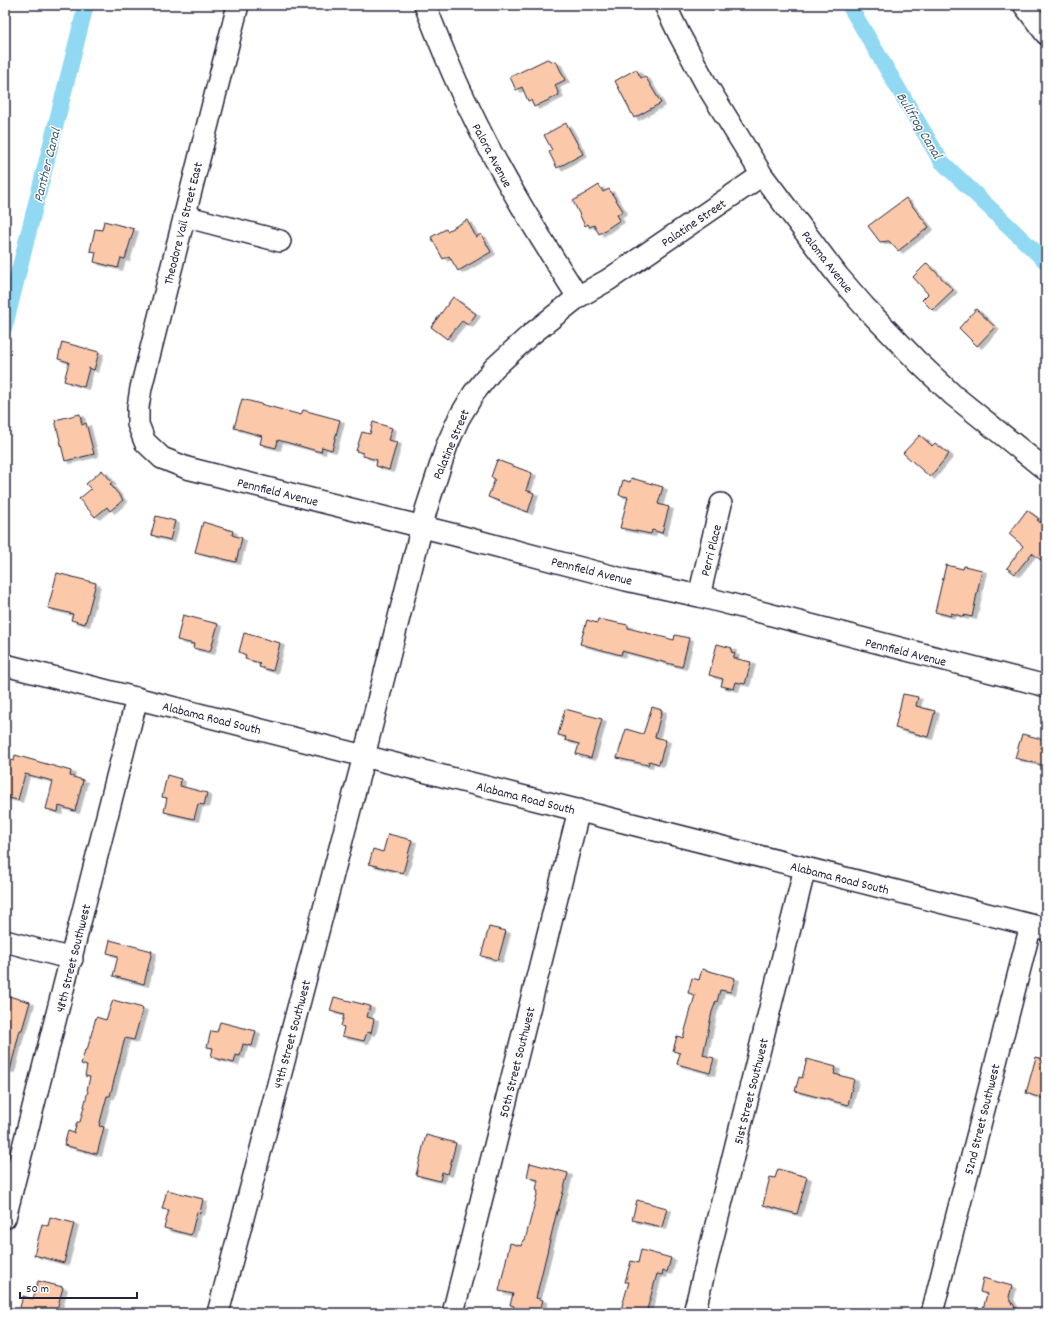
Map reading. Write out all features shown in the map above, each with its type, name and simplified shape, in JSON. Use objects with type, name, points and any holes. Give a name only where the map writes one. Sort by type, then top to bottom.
[{"type":"street","name":"Theodore Vail Street East","points":[[145,442],[138,424],[138,407],[141,388],[238,5]]},
{"type":"street","name":"Palora Avenue","points":[[425,5],[468,108],[523,210],[578,297]]},
{"type":"street","name":"Paloma Avenue","points":[[665,5],[706,84],[762,175],[838,276],[889,333],[953,395],[1046,470]]},
{"type":"street","points":[[1024,5],[1046,34]]},
{"type":"street","name":"Palatine Street","points":[[364,756],[430,496],[447,444],[459,418],[474,393],[494,368],[529,336],[578,297],[608,280],[762,175]]},
{"type":"street","points":[[184,216],[280,242]]},
{"type":"street","name":"Pennfield Avenue","points":[[145,442],[162,458],[187,468],[626,580],[699,596],[1046,686]]},
{"type":"street","name":"Perri Place","points":[[699,596],[721,504]]},
{"type":"street","name":"Alabama Road South","points":[[5,665],[1038,927]]},
{"type":"street","name":"48th Street Southwest","points":[[5,1218],[10,1181],[72,958],[137,698]]},
{"type":"street","name":"49th Street Southwest","points":[[218,1313],[364,756]]},
{"type":"street","name":"50th Street Southwest","points":[[454,1313],[579,810]]},
{"type":"street","name":"51st Street Southwest","points":[[694,1313],[805,868]]},
{"type":"street","name":"52nd Street Southwest","points":[[932,1313],[1038,927]]},
{"type":"street","points":[[5,941],[72,958]]},
{"type":"building","points":[[547,59],[557,63],[565,80],[555,85],[559,95],[534,107],[531,100],[528,101],[522,87],[516,90],[510,77]]},
{"type":"building","points":[[636,69],[641,78],[645,76],[661,103],[634,118],[615,81]]},
{"type":"building","points":[[566,123],[583,154],[557,168],[549,152],[552,150],[544,135]]},
{"type":"building","points":[[599,185],[603,192],[609,189],[623,211],[617,215],[620,220],[599,234],[594,225],[590,227],[588,224],[585,226],[573,201]]},
{"type":"building","points":[[906,198],[929,227],[898,251],[889,241],[880,242],[868,226]]},
{"type":"building","points":[[467,220],[476,237],[481,234],[491,252],[458,271],[449,256],[443,259],[431,237],[446,229],[447,231]]},
{"type":"building","points":[[104,221],[134,229],[125,259],[121,258],[118,268],[94,262],[96,252],[90,251],[95,229],[102,230]]},
{"type":"building","points":[[927,263],[953,290],[932,310],[922,300],[928,294],[913,277]]},
{"type":"building","points":[[453,297],[476,314],[468,325],[462,321],[447,339],[431,327]]},
{"type":"building","points":[[976,309],[995,327],[977,346],[959,328]]},
{"type":"building","points":[[62,342],[99,352],[94,370],[89,368],[84,387],[64,381],[69,362],[58,359]]},
{"type":"building","points":[[242,399],[301,415],[303,410],[340,420],[332,450],[322,447],[321,452],[278,440],[276,448],[260,444],[262,436],[234,428]]},
{"type":"building","points":[[80,414],[82,425],[86,423],[94,454],[65,461],[55,420]]},
{"type":"building","points":[[373,422],[392,428],[388,440],[397,442],[389,470],[376,466],[377,460],[363,456],[363,453],[356,451],[362,432],[370,434]]},
{"type":"building","points":[[920,435],[932,446],[935,443],[949,454],[930,477],[903,453]]},
{"type":"building","points":[[497,460],[532,473],[526,490],[534,493],[528,512],[488,497],[495,479],[491,477]]},
{"type":"building","points":[[102,470],[112,482],[110,484],[123,500],[110,511],[107,507],[95,517],[79,499],[91,489],[86,484]]},
{"type":"building","points":[[631,478],[663,487],[658,504],[669,507],[662,533],[652,530],[651,534],[620,528],[628,497],[619,495],[623,480],[630,482]]},
{"type":"building","points":[[1027,510],[1039,519],[1037,520],[1046,527],[1046,564],[1032,553],[1015,574],[1007,568],[1023,546],[1009,534]]},
{"type":"building","points":[[156,516],[175,521],[170,540],[151,535]]},
{"type":"building","points":[[203,522],[233,531],[232,535],[242,538],[236,562],[195,552]]},
{"type":"building","points":[[946,565],[963,569],[964,566],[982,570],[972,617],[964,615],[964,617],[951,613],[951,616],[935,612]]},
{"type":"building","points":[[57,573],[96,583],[85,624],[71,620],[73,614],[48,608]]},
{"type":"building","points":[[183,615],[218,624],[210,652],[193,648],[194,644],[177,640]]},
{"type":"building","points":[[598,619],[628,625],[628,628],[674,640],[675,635],[689,638],[682,667],[622,651],[621,655],[580,644],[587,620],[597,623]]},
{"type":"building","points":[[244,633],[280,643],[273,671],[259,667],[260,663],[245,659],[246,655],[239,652]]},
{"type":"building","points":[[717,644],[732,648],[731,652],[735,653],[733,658],[751,662],[745,684],[736,682],[734,689],[721,686],[723,679],[709,675]]},
{"type":"building","points":[[903,694],[918,697],[916,706],[935,711],[928,737],[895,728]]},
{"type":"building","points":[[652,707],[662,710],[655,737],[666,740],[659,764],[649,761],[648,765],[617,758],[626,729],[643,734]]},
{"type":"building","points":[[565,709],[602,719],[591,758],[576,754],[579,744],[565,740],[566,737],[558,735]]},
{"type":"building","points":[[1022,734],[1046,740],[1046,766],[1015,758]]},
{"type":"building","points":[[15,755],[71,771],[70,776],[83,780],[75,811],[59,806],[58,812],[46,809],[53,781],[25,774],[18,800],[5,797],[5,758],[14,761]]},
{"type":"building","points":[[167,775],[181,779],[180,786],[207,793],[204,805],[198,804],[194,819],[164,812],[167,798],[162,797]]},
{"type":"building","points":[[388,834],[412,840],[403,873],[369,864],[373,849],[383,852]]},
{"type":"building","points":[[489,927],[506,931],[498,960],[481,956]]},
{"type":"building","points":[[110,940],[152,951],[144,984],[113,976],[118,956],[107,953]]},
{"type":"building","points":[[702,969],[735,978],[731,992],[720,990],[717,1002],[716,1001],[712,1012],[703,1055],[714,1058],[710,1073],[677,1064],[680,1053],[673,1051],[677,1036],[683,1038],[695,995],[688,993],[692,978],[699,980]]},
{"type":"building","points":[[5,995],[30,1002],[22,1030],[20,1030],[10,1070],[5,1069]]},
{"type":"building","points":[[334,997],[370,1006],[367,1017],[374,1019],[371,1033],[367,1032],[364,1041],[342,1036],[344,1027],[341,1026],[344,1015],[330,1011]]},
{"type":"building","points":[[113,1000],[143,1008],[134,1040],[125,1038],[110,1096],[107,1096],[99,1126],[104,1127],[97,1154],[64,1145],[68,1131],[74,1133],[77,1122],[80,1122],[88,1091],[90,1077],[85,1076],[87,1066],[81,1064],[85,1050],[87,1050],[96,1017],[106,1020]]},
{"type":"building","points":[[220,1022],[256,1031],[252,1046],[243,1044],[240,1056],[236,1055],[234,1063],[211,1057],[213,1048],[207,1047],[211,1031],[217,1032]]},
{"type":"building","points":[[1036,1057],[1046,1060],[1046,1092],[1044,1099],[1026,1093]]},
{"type":"building","points":[[807,1059],[836,1067],[834,1074],[854,1079],[848,1105],[795,1091],[799,1077],[802,1078]]},
{"type":"building","points":[[426,1135],[456,1143],[448,1174],[442,1172],[440,1181],[416,1175]]},
{"type":"building","points":[[530,1163],[568,1173],[557,1211],[536,1298],[543,1300],[539,1313],[512,1313],[514,1306],[510,1305],[513,1294],[499,1291],[510,1243],[521,1246],[523,1240],[525,1240],[538,1191],[536,1190],[538,1180],[527,1177]]},
{"type":"building","points":[[778,1169],[807,1177],[797,1214],[763,1205],[770,1177],[775,1178]]},
{"type":"building","points":[[167,1190],[203,1199],[200,1213],[197,1212],[191,1235],[164,1228],[169,1210],[162,1209]]},
{"type":"building","points":[[637,1200],[667,1208],[662,1227],[632,1220]]},
{"type":"building","points":[[50,1217],[74,1223],[64,1263],[34,1255],[42,1224],[48,1226]]},
{"type":"building","points":[[641,1250],[671,1258],[667,1272],[663,1271],[662,1275],[657,1274],[646,1313],[620,1313],[629,1282],[625,1282],[631,1261],[638,1263]]},
{"type":"building","points":[[983,1278],[1012,1286],[1009,1297],[1018,1313],[982,1313],[987,1294],[980,1292]]},
{"type":"building","points":[[38,1281],[63,1287],[56,1313],[26,1313],[19,1311],[23,1296],[33,1299]]},
{"type":"waterway","name":"Panther Canal","points":[[5,326],[86,5]]},
{"type":"waterway","name":"Bullfrog Canal","points":[[849,5],[941,161],[1046,262]]}]
